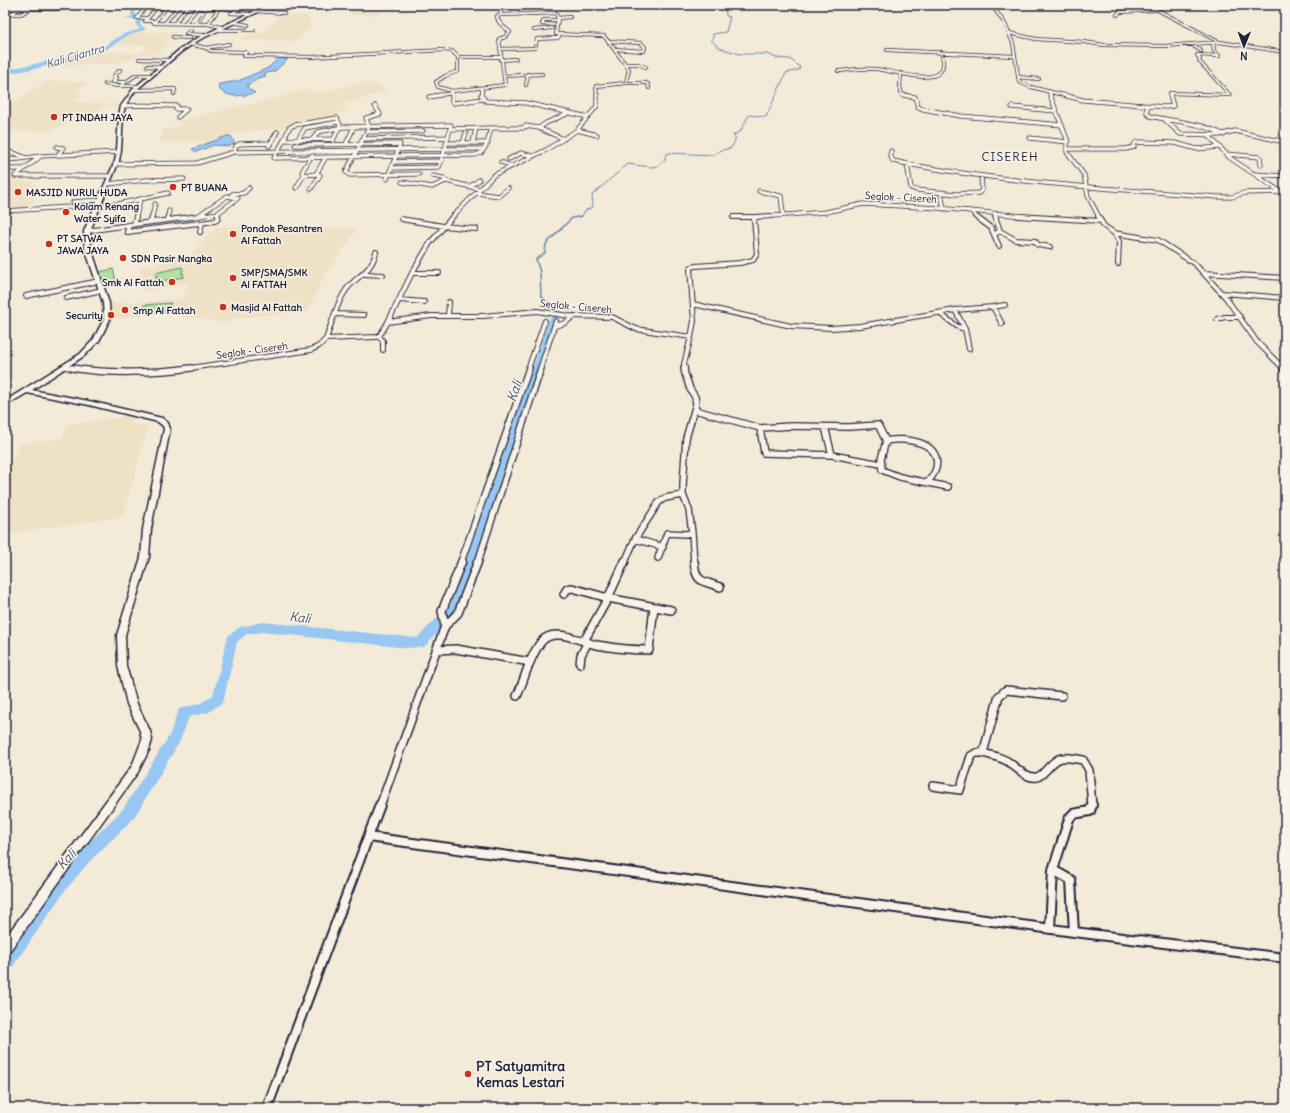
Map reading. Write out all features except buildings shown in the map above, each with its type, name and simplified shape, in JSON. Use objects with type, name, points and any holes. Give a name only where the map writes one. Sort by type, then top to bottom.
[{"type":"street","points":[[67,6],[14,5],[9,9],[62,9],[79,5],[135,5]]},
{"type":"street","points":[[235,5],[269,6]]},
{"type":"street","points":[[244,9],[250,5]]},
{"type":"street","points":[[500,5],[501,15]]},
{"type":"street","points":[[992,5],[1005,24],[1013,43],[1018,77],[1021,83],[1083,100],[1172,107],[1170,93],[1230,95],[1212,77],[1196,55],[1220,56],[1214,51],[1212,43]]},
{"type":"street","points":[[1148,5],[1220,42]]},
{"type":"street","points":[[62,9],[67,6]]},
{"type":"street","points":[[175,23],[188,6]]},
{"type":"street","points":[[208,24],[219,8],[188,6],[156,8],[145,22],[155,21],[154,23],[208,24],[221,27]]},
{"type":"street","points":[[185,23],[198,7],[220,6]]},
{"type":"street","points":[[5,404],[65,367],[92,347],[102,330],[107,312],[106,303],[88,248],[87,231],[119,152],[121,115],[123,106],[138,86],[160,66],[190,44],[221,27],[269,6]]},
{"type":"street","points":[[155,21],[167,7]]},
{"type":"street","points":[[165,23],[178,7]]},
{"type":"street","points":[[196,24],[206,8]]},
{"type":"street","points":[[19,9],[10,14],[22,14],[30,9]]},
{"type":"street","points":[[224,9],[244,9],[284,13]]},
{"type":"street","points":[[238,9],[231,13],[249,14]]},
{"type":"street","points":[[1118,15],[1120,12],[1158,10]]},
{"type":"street","points":[[143,11],[138,18],[148,18]]},
{"type":"street","points":[[429,96],[504,85],[501,45],[499,39],[505,37],[510,32],[504,28],[497,19],[498,16],[555,12],[558,19],[556,34],[560,36]]},
{"type":"street","points":[[558,26],[542,24],[544,20],[570,17]]},
{"type":"street","points":[[233,22],[248,25]]},
{"type":"street","points":[[534,30],[558,26]]},
{"type":"street","points":[[221,35],[234,29],[254,30]]},
{"type":"street","points":[[191,30],[186,34],[203,36]]},
{"type":"street","points":[[215,30],[229,31]]},
{"type":"street","points":[[1009,33],[1036,39],[1084,42],[1104,45],[1165,46],[1220,42],[1285,52]]},
{"type":"street","points":[[501,49],[535,48],[537,39],[558,38],[560,36],[602,36],[608,41],[626,64],[629,70],[626,83]]},
{"type":"street","points":[[173,37],[198,39]]},
{"type":"street","points":[[608,41],[622,40],[627,43],[641,43],[645,47],[644,51],[614,49]]},
{"type":"street","points":[[190,44],[206,48],[211,51],[246,52],[244,56],[306,57],[445,50],[452,51],[458,56],[516,59]]},
{"type":"street","points":[[206,48],[214,45],[223,46],[229,44]]},
{"type":"street","points":[[528,44],[535,44]]},
{"type":"street","points":[[1192,44],[1201,51]]},
{"type":"street","points":[[501,45],[514,45]]},
{"type":"street","points":[[887,50],[1014,56]]},
{"type":"street","points":[[838,71],[876,69],[901,74],[938,74],[943,64],[941,52]]},
{"type":"street","points":[[452,92],[448,89],[438,87],[436,82],[445,76],[458,71],[458,56]]},
{"type":"street","points":[[139,59],[168,60]]},
{"type":"street","points":[[626,64],[638,64],[646,67]]},
{"type":"street","points":[[147,66],[160,66]]},
{"type":"street","points":[[117,78],[113,77],[120,70],[127,70]]},
{"type":"street","points":[[526,85],[528,74]]},
{"type":"street","points":[[504,76],[542,74]]},
{"type":"street","points":[[901,74],[900,86],[902,95],[915,97],[918,107],[922,109],[961,116],[971,115],[1001,120],[1062,125]]},
{"type":"street","points":[[120,86],[137,75],[150,75]]},
{"type":"street","points":[[1018,77],[1039,79]]},
{"type":"street","points":[[125,82],[112,82],[117,78],[131,78]]},
{"type":"street","points":[[378,336],[388,322],[412,273],[430,243],[443,226],[494,175],[546,150],[577,130],[597,106],[596,86],[646,83],[648,84],[649,88]]},
{"type":"street","points":[[105,84],[138,86]]},
{"type":"street","points":[[174,94],[178,84]]},
{"type":"street","points":[[134,90],[175,89]]},
{"type":"street","points":[[482,89],[481,95],[483,100]]},
{"type":"street","points":[[1048,91],[1068,142],[1068,153],[1084,175],[1088,196],[1106,229],[1114,233],[1158,240],[1190,260],[1222,293],[1257,342],[1285,370]]},
{"type":"street","points":[[452,92],[451,101],[454,103],[483,100],[526,103],[588,117]]},
{"type":"street","points":[[123,106],[147,104],[152,106],[177,106],[176,109],[187,109],[178,117]]},
{"type":"street","points":[[375,106],[380,114],[366,117],[369,127],[346,172],[348,174],[375,175],[419,174]]},
{"type":"street","points":[[1148,106],[1148,115],[1165,120],[1194,124],[1216,130],[1224,135]]},
{"type":"street","points":[[1012,107],[1056,111]]},
{"type":"street","points":[[538,128],[569,113]]},
{"type":"street","points":[[332,144],[340,128],[338,118],[294,125],[289,128],[274,158],[478,155],[488,143],[491,128]]},
{"type":"street","points":[[1165,120],[1168,121],[1175,131],[1180,134],[1224,135],[1232,131],[1238,131],[1285,142]]},
{"type":"street","points":[[291,151],[305,128],[339,122]]},
{"type":"street","points":[[417,149],[425,125]]},
{"type":"street","points":[[433,138],[438,125]]},
{"type":"street","points":[[313,139],[318,132],[340,128],[450,125],[450,128],[523,128],[525,126],[538,128],[564,139]]},
{"type":"street","points":[[346,144],[354,127]]},
{"type":"street","points":[[392,168],[439,167],[442,161],[450,128]]},
{"type":"street","points":[[473,143],[476,128]]},
{"type":"street","points":[[577,130],[597,135]]},
{"type":"street","points":[[367,132],[423,131]]},
{"type":"street","points":[[234,152],[236,146],[239,144],[270,145],[277,132]]},
{"type":"street","points":[[463,143],[466,133]]},
{"type":"street","points":[[1208,135],[1224,153],[1283,192]]},
{"type":"street","points":[[362,139],[447,137]]},
{"type":"street","points":[[388,179],[402,138]]},
{"type":"street","points":[[1030,138],[1068,142]]},
{"type":"street","points":[[284,140],[334,139]]},
{"type":"street","points":[[1067,149],[1126,149],[1134,147],[1135,143],[1138,142],[1175,143],[1197,149],[1219,147]]},
{"type":"street","points":[[446,143],[488,143]]},
{"type":"street","points":[[295,145],[400,144]]},
{"type":"street","points":[[57,147],[63,148],[58,155]]},
{"type":"street","points":[[115,164],[197,163],[234,152],[484,149]]},
{"type":"street","points":[[296,188],[304,175],[302,172],[314,151]]},
{"type":"street","points":[[891,151],[892,161],[936,170],[981,176],[1217,197],[1232,197],[1244,193],[1283,192]]},
{"type":"street","points":[[5,152],[24,157]]},
{"type":"street","points":[[5,159],[12,160],[24,157],[119,152]]},
{"type":"street","points":[[509,159],[522,153],[532,156]]},
{"type":"street","points":[[1224,153],[1260,158],[1261,165]]},
{"type":"street","points":[[41,156],[16,176],[110,176]]},
{"type":"street","points":[[316,174],[326,157]]},
{"type":"street","points":[[394,162],[442,161]]},
{"type":"street","points":[[501,162],[511,166]]},
{"type":"street","points":[[907,164],[911,188],[916,190],[956,194],[979,193],[982,190],[981,176]]},
{"type":"street","points":[[5,168],[24,169]]},
{"type":"street","points":[[422,168],[419,174],[402,182],[432,187],[446,182],[480,189]]},
{"type":"street","points":[[1254,174],[1285,176]]},
{"type":"street","points":[[304,175],[320,175],[311,189]]},
{"type":"street","points":[[373,180],[375,175]]},
{"type":"street","points":[[53,181],[59,176]]},
{"type":"street","points":[[433,176],[443,178],[446,182]]},
{"type":"street","points":[[107,184],[146,180],[184,179]]},
{"type":"street","points":[[469,187],[479,180]]},
{"type":"street","points":[[198,215],[227,196],[245,193],[249,188]]},
{"type":"street","points":[[477,193],[499,196],[508,188]]},
{"type":"street","points":[[760,191],[781,196],[783,214]]},
{"type":"street","points":[[940,192],[944,208]]},
{"type":"street","points":[[74,202],[118,204],[168,193]]},
{"type":"street","points":[[129,225],[128,232],[216,220],[218,214],[238,198],[227,196]]},
{"type":"street","points":[[134,224],[140,200]]},
{"type":"street","points":[[5,211],[98,203]]},
{"type":"street","points":[[151,222],[155,204]]},
{"type":"street","name":"Seglok - Cisereh","points":[[734,217],[826,212],[863,204],[944,208],[994,214],[1101,221]]},
{"type":"street","points":[[992,209],[1000,231],[1014,239],[1035,241],[1039,245],[1050,247]]},
{"type":"street","points":[[168,219],[169,211]]},
{"type":"street","points":[[972,212],[978,219],[991,228],[995,234],[999,246]]},
{"type":"street","points":[[87,231],[198,215],[218,214]]},
{"type":"street","points":[[720,588],[699,579],[696,574],[690,510],[683,495],[686,438],[695,410],[695,397],[690,389],[684,364],[694,321],[689,273],[690,268],[747,262],[756,257],[754,220],[756,217]]},
{"type":"street","points":[[401,218],[443,226],[476,229]]},
{"type":"street","points":[[200,232],[202,223]]},
{"type":"street","points":[[995,234],[1000,231]]},
{"type":"street","points":[[1114,233],[1119,241],[1118,264]]},
{"type":"street","points":[[376,252],[375,257],[365,274],[346,290],[326,339],[378,336],[383,341],[383,350]]},
{"type":"street","points":[[412,273],[439,273]]},
{"type":"street","points":[[1204,273],[1285,278]]},
{"type":"street","points":[[365,274],[383,275]]},
{"type":"street","points":[[26,296],[99,281]]},
{"type":"street","points":[[66,298],[102,290]]},
{"type":"street","points":[[1222,293],[1285,298]]},
{"type":"street","points":[[399,300],[424,302]]},
{"type":"street","points":[[448,316],[449,302]]},
{"type":"street","points":[[693,304],[784,324],[816,328],[860,326],[939,312],[1005,305]]},
{"type":"street","points":[[993,307],[1002,324]]},
{"type":"street","points":[[955,310],[965,329],[969,349]]},
{"type":"street","name":"Seglok - Cisereh","points":[[388,322],[431,316],[483,316],[538,311],[561,315],[618,318],[630,327],[636,329],[691,337]]},
{"type":"street","points":[[939,312],[950,320],[956,327],[965,329]]},
{"type":"street","points":[[336,314],[364,315]]},
{"type":"street","points":[[444,626],[458,613],[471,582],[555,324],[565,323],[574,316]]},
{"type":"street","points":[[1217,319],[1225,316],[1240,317]]},
{"type":"street","points":[[267,1108],[436,650],[444,626],[442,611],[472,534],[541,338],[545,321]]},
{"type":"street","points":[[541,338],[550,338]]},
{"type":"street","name":"Seglok - Cisereh","points":[[65,367],[89,371],[171,371],[311,350],[319,346],[326,339]]},
{"type":"street","points":[[5,948],[135,770],[144,750],[147,740],[145,731],[132,704],[122,666],[121,635],[145,557],[147,529],[166,429],[166,425],[160,420],[89,403],[27,391]]},
{"type":"street","points":[[695,410],[760,428],[854,427],[878,425],[886,441],[881,459],[882,470],[892,475],[948,487]]},
{"type":"street","points":[[825,427],[832,455]]},
{"type":"street","points":[[760,428],[764,452],[832,455],[881,464]]},
{"type":"street","points":[[886,441],[899,438],[924,444],[933,453],[936,468],[928,482]]},
{"type":"street","points":[[580,664],[581,655],[586,642],[635,539],[659,502],[665,498],[683,495]]},
{"type":"street","points":[[658,558],[667,533],[692,533]]},
{"type":"street","points":[[635,539],[663,546]]},
{"type":"street","points":[[564,594],[567,589],[572,588],[608,598],[671,610]]},
{"type":"street","points":[[517,696],[530,662],[542,641],[547,637],[566,636],[596,644],[649,650],[654,607]]},
{"type":"street","points":[[436,650],[456,649],[530,662]]},
{"type":"street","points":[[983,753],[999,696],[1006,690],[1028,691],[1062,696]]},
{"type":"street","points":[[933,786],[960,790],[972,756],[976,753],[983,753],[1006,760],[1018,770],[1030,776],[1036,777],[1042,774],[1055,760],[1065,757],[1083,760],[1087,764],[1090,778],[1092,808],[1090,811],[1073,814],[1069,819],[1053,870],[1050,929]]},
{"type":"street","points":[[368,837],[1050,929],[1285,958]]},
{"type":"street","points":[[1053,870],[1057,874],[1067,876],[1071,880],[1074,932]]},
{"type":"shaded area","points":[[323,5],[386,5],[378,15],[350,15],[355,7],[322,7]]},
{"type":"shaded area","points":[[275,12],[281,14],[306,16],[309,19],[311,26],[296,41],[240,40],[251,32],[264,32],[281,15]]},
{"type":"shaded area","points":[[135,32],[177,32],[163,43],[187,44],[169,44],[156,54],[140,54],[148,47],[145,47],[147,45],[112,45],[125,35]]},
{"type":"shaded area","points":[[99,52],[129,52],[128,54],[140,54],[133,58],[112,64],[40,66],[50,62]]},
{"type":"shaded area","points":[[46,81],[88,82],[81,89],[83,89],[76,93],[81,94],[72,101],[119,105],[118,107],[104,106],[86,120],[70,122],[46,132],[5,131],[5,109]]},
{"type":"shaded area","points":[[367,81],[388,91],[342,105],[349,110],[325,118],[291,125],[281,129],[239,132],[208,141],[159,142],[164,129],[177,127],[184,119],[264,101],[308,89],[316,94]]},
{"type":"shaded area","points":[[5,176],[18,176],[13,181],[34,182],[32,185],[39,186],[36,189],[43,193],[24,209],[5,210]]},
{"type":"shaded area","name":"SMP/SMA/SMK Al FATTAH","points":[[215,227],[358,228],[321,282],[308,312],[234,318],[226,323],[159,313],[102,321],[101,304],[182,299],[190,282],[144,291],[139,268],[192,253]]},
{"type":"shaded area","points":[[134,415],[131,426],[149,424],[123,517],[5,534],[5,478],[20,444],[62,438],[67,424]]},
{"type":"green space","points":[[182,267],[183,271],[181,273],[183,273],[184,277],[156,282],[155,279],[159,278],[158,276],[156,277],[155,273]]},
{"type":"green space","points":[[113,269],[116,281],[103,284],[99,272]]},
{"type":"green space","points":[[171,303],[165,312],[139,313],[144,305]]},
{"type":"water","points":[[279,58],[288,59],[275,71],[264,74],[266,76],[258,78],[247,85],[248,88],[255,93],[235,96],[226,94],[218,88],[219,84],[238,81],[268,68]]},
{"type":"water","points":[[227,136],[231,136],[235,144],[228,146],[214,145],[196,152],[192,149]]},
{"type":"waterway","name":"Kali Cijantra","points":[[5,72],[34,67],[105,49],[125,35],[143,29],[138,25],[140,19],[127,19],[135,16],[133,14],[134,8],[137,5]]},
{"type":"waterway","points":[[582,216],[586,210],[593,207],[592,195],[628,164],[651,167],[658,166],[660,163],[665,161],[666,159],[664,158],[668,153],[714,155],[719,151],[731,148],[735,141],[735,137],[733,135],[740,132],[749,115],[766,117],[786,73],[799,70],[800,67],[790,59],[776,58],[768,54],[740,54],[720,48],[711,40],[713,39],[713,34],[726,32],[730,17],[726,16],[725,5]]},
{"type":"waterway","points":[[554,317],[556,309],[541,296],[540,272],[536,259],[545,253],[546,244],[572,218],[582,216]]},
{"type":"waterway","name":"Kali","points":[[5,963],[59,887],[83,858],[128,814],[174,739],[184,713],[204,708],[219,698],[232,639],[244,630],[263,627],[407,643],[420,643],[456,606],[554,317]]},
{"type":"place","name":"PT INDAH JAYA","points":[[54,117]]},
{"type":"place","name":"PT BUANA","points":[[173,187]]},
{"type":"place","name":"MASJID NURUL HUDA","points":[[18,192]]},
{"type":"place","name":"Kolam Renang Water Syifa","points":[[66,212]]},
{"type":"place","name":"Pondok Pesantren Al Fattah","points":[[233,234]]},
{"type":"place","name":"PT SATWA JAWA JAYA","points":[[49,244]]},
{"type":"place","name":"SDN Pasir Nangka","points":[[123,258]]},
{"type":"place","name":"SMP/SMA/SMK Al FATTAH","points":[[233,278]]},
{"type":"place","name":"Smk Al Fattah","points":[[172,282]]},
{"type":"place","name":"Masjid Al Fattah","points":[[223,307]]},
{"type":"place","name":"Smp Al Fattah","points":[[125,310]]},
{"type":"place","name":"Security","points":[[111,315]]},
{"type":"place","name":"PT Satyamitra Kemas Lestari","points":[[468,1074]]},
{"type":"district","name":"CISEREH","points":[[1010,157]]}]
